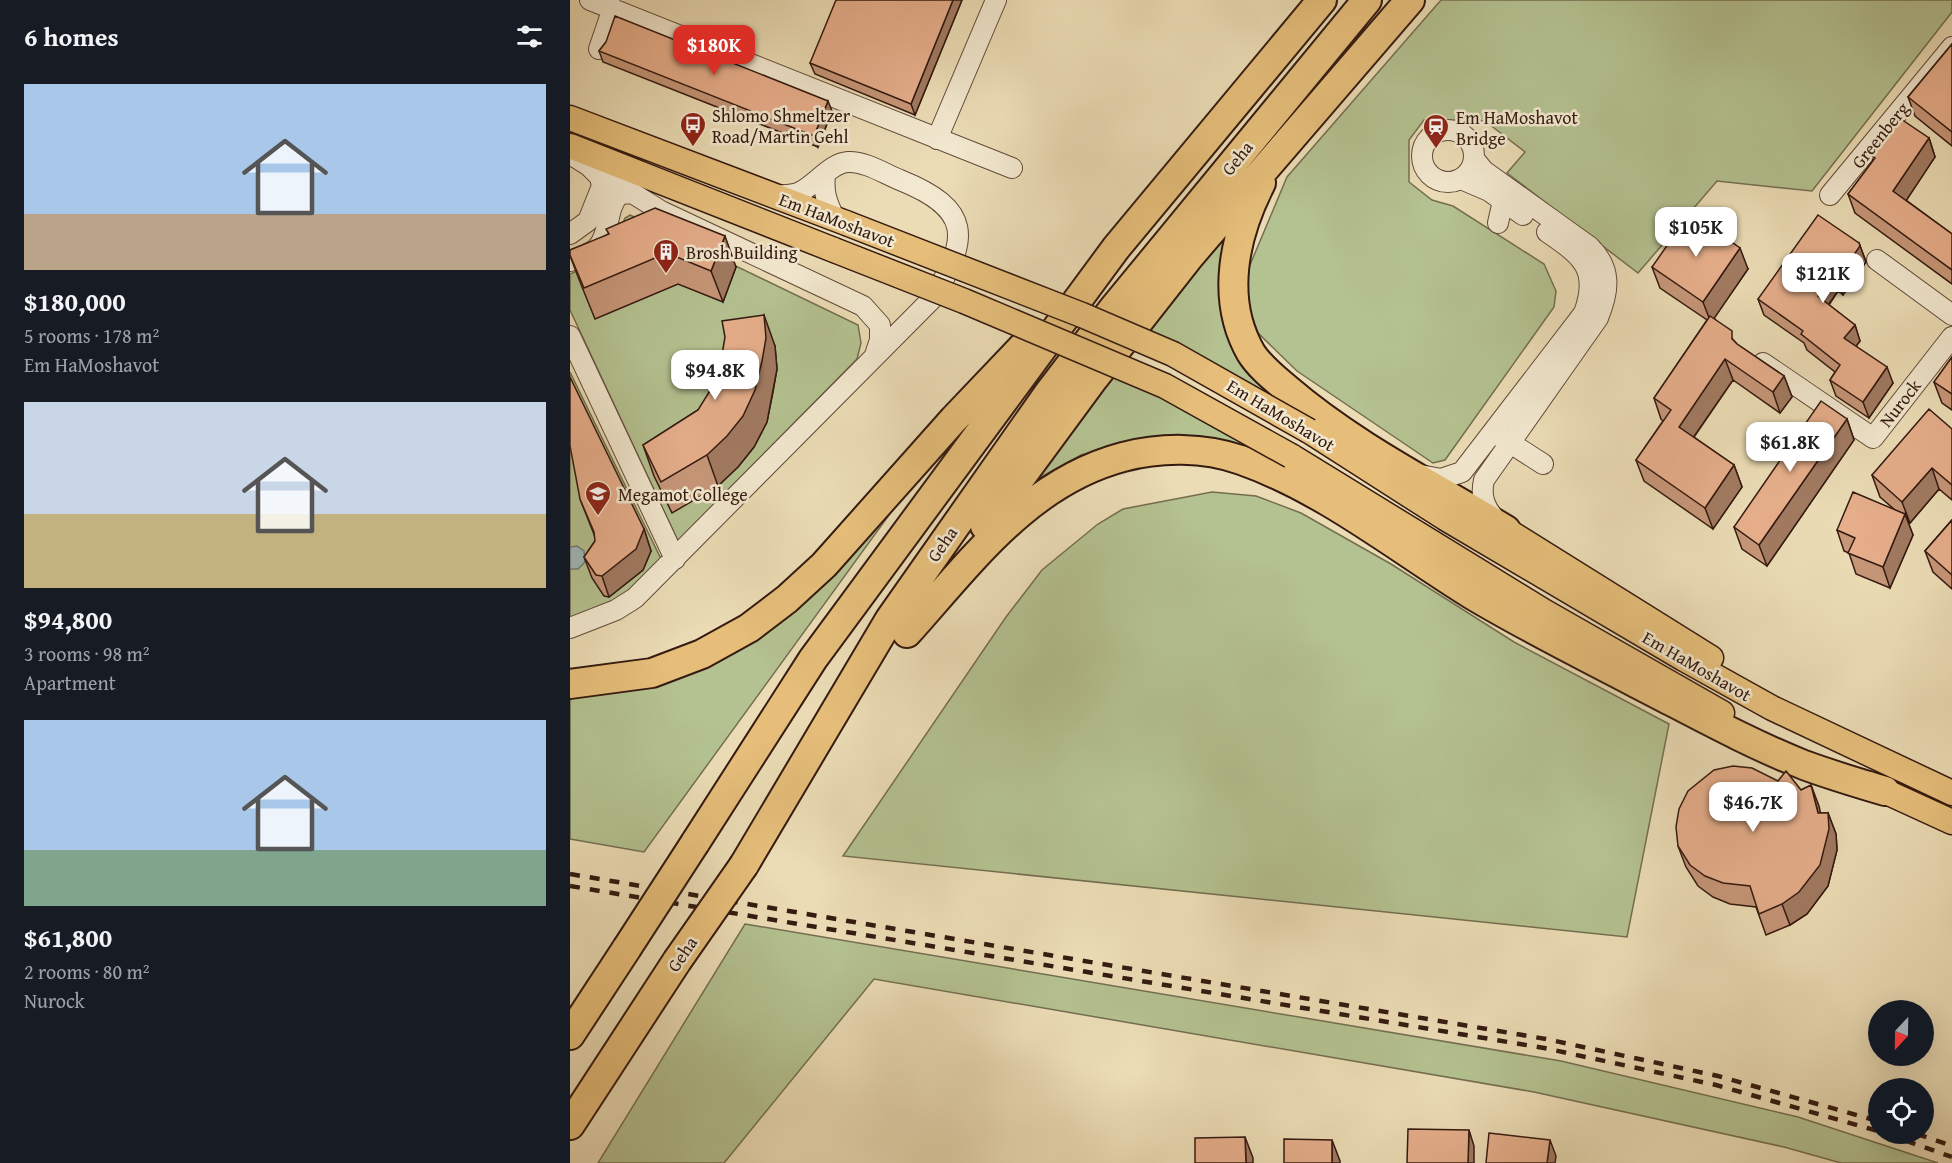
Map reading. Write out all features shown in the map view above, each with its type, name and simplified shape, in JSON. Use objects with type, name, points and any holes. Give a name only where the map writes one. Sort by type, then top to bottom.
[{"type":"highway","name":"Geha","points":[[570,1035],[813,659],[1116,248],[1322,0]]},
{"type":"highway","name":"Geha","points":[[570,1125],[677,961],[744,865],[890,619],[1048,394],[1113,309],[1367,0]]},
{"type":"highway","points":[[774,816],[1094,378],[1189,257],[1410,0]]},
{"type":"highway","points":[[1275,157],[1256,193],[1233,270],[1232,291],[1243,336],[1258,362],[1300,400],[1408,471],[1506,530]]},
{"type":"highway","points":[[570,684],[652,673],[702,654],[749,628],[788,599],[824,565],[954,419],[1116,248]]},
{"type":"highway","points":[[907,633],[1008,522],[1038,496],[1067,479],[1122,457],[1182,450],[1211,452],[1243,460],[1298,485],[1482,600],[1753,742],[1803,764],[1885,791]]},
{"type":"main road","name":"Em HaMoshavot","points":[[570,118],[1072,311],[1173,354],[1309,431],[1445,518],[1578,597],[1772,708],[1952,794]]},
{"type":"main road","name":"Em HaMoshavot","points":[[570,146],[964,301],[1165,386],[1291,456],[1497,584],[1630,662],[1754,730],[1952,822]]},
{"type":"main road","points":[[1506,530],[1734,672],[1809,726]]},
{"type":"street","points":[[590,0],[1012,168]]},
{"type":"street","points":[[937,139],[996,0]]},
{"type":"street","points":[[599,49],[613,8]]},
{"type":"street","name":"Greenberg","points":[[1830,195],[1952,47]]},
{"type":"street","points":[[1408,471],[1441,479],[1462,472],[1502,437],[1598,318],[1607,294],[1608,282],[1600,257],[1590,247],[1484,171],[1475,160],[1472,144],[1467,137],[1452,129],[1436,132],[1425,144],[1422,160],[1430,175],[1445,182],[1461,179],[1503,201],[1580,258],[1592,279],[1592,288],[1584,313],[1502,437],[1482,490],[1486,508],[1506,530]]},
{"type":"street","points":[[570,154],[661,212],[906,325]]},
{"type":"street","points":[[1461,179],[1472,168],[1475,160]]},
{"type":"street","points":[[570,628],[616,610],[635,598],[932,299],[947,275],[959,236],[952,213],[928,191],[860,164],[847,162],[836,166],[798,193],[775,196]]},
{"type":"street","points":[[570,234],[588,221],[602,186],[600,177],[591,167]]},
{"type":"street","points":[[825,175],[826,202],[841,221]]},
{"type":"street","points":[[570,261],[594,250],[602,242],[617,197],[624,192],[633,193]]},
{"type":"street","points":[[1498,223],[1503,201]]},
{"type":"street","points":[[1877,260],[1952,315]]},
{"type":"street","points":[[863,306],[880,325],[880,340],[874,357]]},
{"type":"street","points":[[570,336],[675,559]]},
{"type":"street","name":"Nurock","points":[[1751,355],[1874,438],[1952,337]]},
{"type":"street","points":[[1502,437],[1544,464]]},
{"type":"green space","points":[[1441,0],[1952,0],[1952,12],[1812,191],[1717,181],[1638,273],[1507,173],[1525,152],[1485,121],[1424,120],[1409,140],[1409,182],[1432,200],[1453,206],[1544,264],[1556,291],[1554,307],[1445,460],[1433,463],[1297,371],[1258,333],[1247,303],[1247,272],[1287,177]]},
{"type":"green space","points":[[1233,214],[1225,281],[1289,412],[1223,370],[1150,330]]},
{"type":"green space","points":[[630,215],[858,325],[861,343],[857,359],[678,541],[570,310],[570,274],[609,257],[625,218]]},
{"type":"green space","points":[[1116,371],[1306,472],[1123,444],[1081,455],[1039,478]]},
{"type":"green space","points":[[570,372],[661,559],[627,597],[570,620]]},
{"type":"green space","points":[[1212,492],[1256,496],[1301,513],[1391,564],[1514,642],[1669,724],[1627,937],[843,856],[1006,617],[1042,570],[1098,524],[1123,509]]},
{"type":"green space","points":[[905,493],[644,852],[570,839],[570,692],[688,668]]},
{"type":"green space","points":[[745,924],[1561,1061],[1798,1117],[1868,1140],[1868,1144],[1880,1144],[1938,1163],[1841,1163],[1784,1147],[1534,1092],[874,979],[724,1163],[598,1163]]},
{"type":"water","points":[[577,546],[584,551],[585,562],[578,569],[570,569],[570,547]]},
{"type":"building","points":[[836,0],[953,0],[911,104],[810,63]]},
{"type":"building","points":[[615,16],[828,101],[814,136],[599,51],[606,42]]},
{"type":"building","points":[[1952,44],[1952,132],[1908,97]]},
{"type":"building","points":[[1895,115],[1929,138],[1893,191],[1952,234],[1952,270],[1848,194],[1875,158],[1871,156]]},
{"type":"building","points":[[655,208],[725,236],[711,271],[667,253],[584,288],[570,250],[609,234],[606,229]]},
{"type":"building","points":[[1690,213],[1740,248],[1703,302],[1652,267]]},
{"type":"building","points":[[1818,215],[1859,243],[1860,246],[1837,279],[1832,275],[1818,296],[1855,325],[1844,338],[1887,367],[1863,402],[1830,380],[1840,365],[1801,334],[1803,331],[1758,299]]},
{"type":"building","points":[[764,315],[766,338],[762,361],[755,390],[743,416],[727,436],[707,455],[661,482],[643,445],[698,410],[718,378],[725,337],[722,321]]},
{"type":"building","points":[[1710,316],[1732,331],[1732,339],[1737,344],[1784,376],[1773,392],[1725,359],[1679,427],[1734,465],[1705,508],[1636,460],[1671,410],[1654,398]]},
{"type":"building","points":[[1952,357],[1952,394],[1934,382]]},
{"type":"building","points":[[570,377],[644,529],[636,549],[602,576],[596,575],[584,557],[595,541],[594,532],[580,499],[570,446]]},
{"type":"building","points":[[1821,401],[1847,419],[1759,545],[1734,527]]},
{"type":"building","points":[[1929,409],[1952,429],[1952,485],[1932,468],[1902,502],[1872,475]]},
{"type":"building","points":[[1853,492],[1905,514],[1883,567],[1848,553],[1855,538],[1837,530]]},
{"type":"building","points":[[1952,520],[1952,575],[1925,551]]},
{"type":"building","points":[[1733,766],[1752,768],[1778,781],[1786,771],[1801,790],[1811,785],[1818,813],[1828,813],[1829,829],[1820,865],[1799,892],[1782,904],[1759,914],[1750,886],[1723,883],[1705,876],[1690,865],[1678,846],[1676,827],[1679,809],[1688,791],[1714,770]]},
{"type":"building","points":[[1408,1129],[1469,1130],[1468,1163],[1407,1163]]},
{"type":"building","points":[[1489,1133],[1550,1140],[1547,1163],[1486,1163]]},
{"type":"building","points":[[1245,1137],[1246,1163],[1195,1163],[1195,1138]]},
{"type":"building","points":[[1284,1139],[1332,1140],[1332,1163],[1284,1163]]},
{"type":"railway","points":[[570,874],[1546,1039],[1718,1076],[1868,1118]]},
{"type":"railway","points":[[570,886],[1544,1048],[1716,1085],[1868,1128]]},
{"type":"railway","points":[[1934,1140],[1952,1146]]},
{"type":"railway","points":[[1915,1144],[1952,1157]]},
{"type":"place","name":"Shlomo Shmeltzer Road/Martin Gehl","points":[[693,148]]},
{"type":"place","name":"Em HaMoshavot Bridge","points":[[1436,150]]},
{"type":"place","name":"Brosh Building","points":[[666,275]]},
{"type":"place","name":"Megamot College","points":[[598,517]]}]
